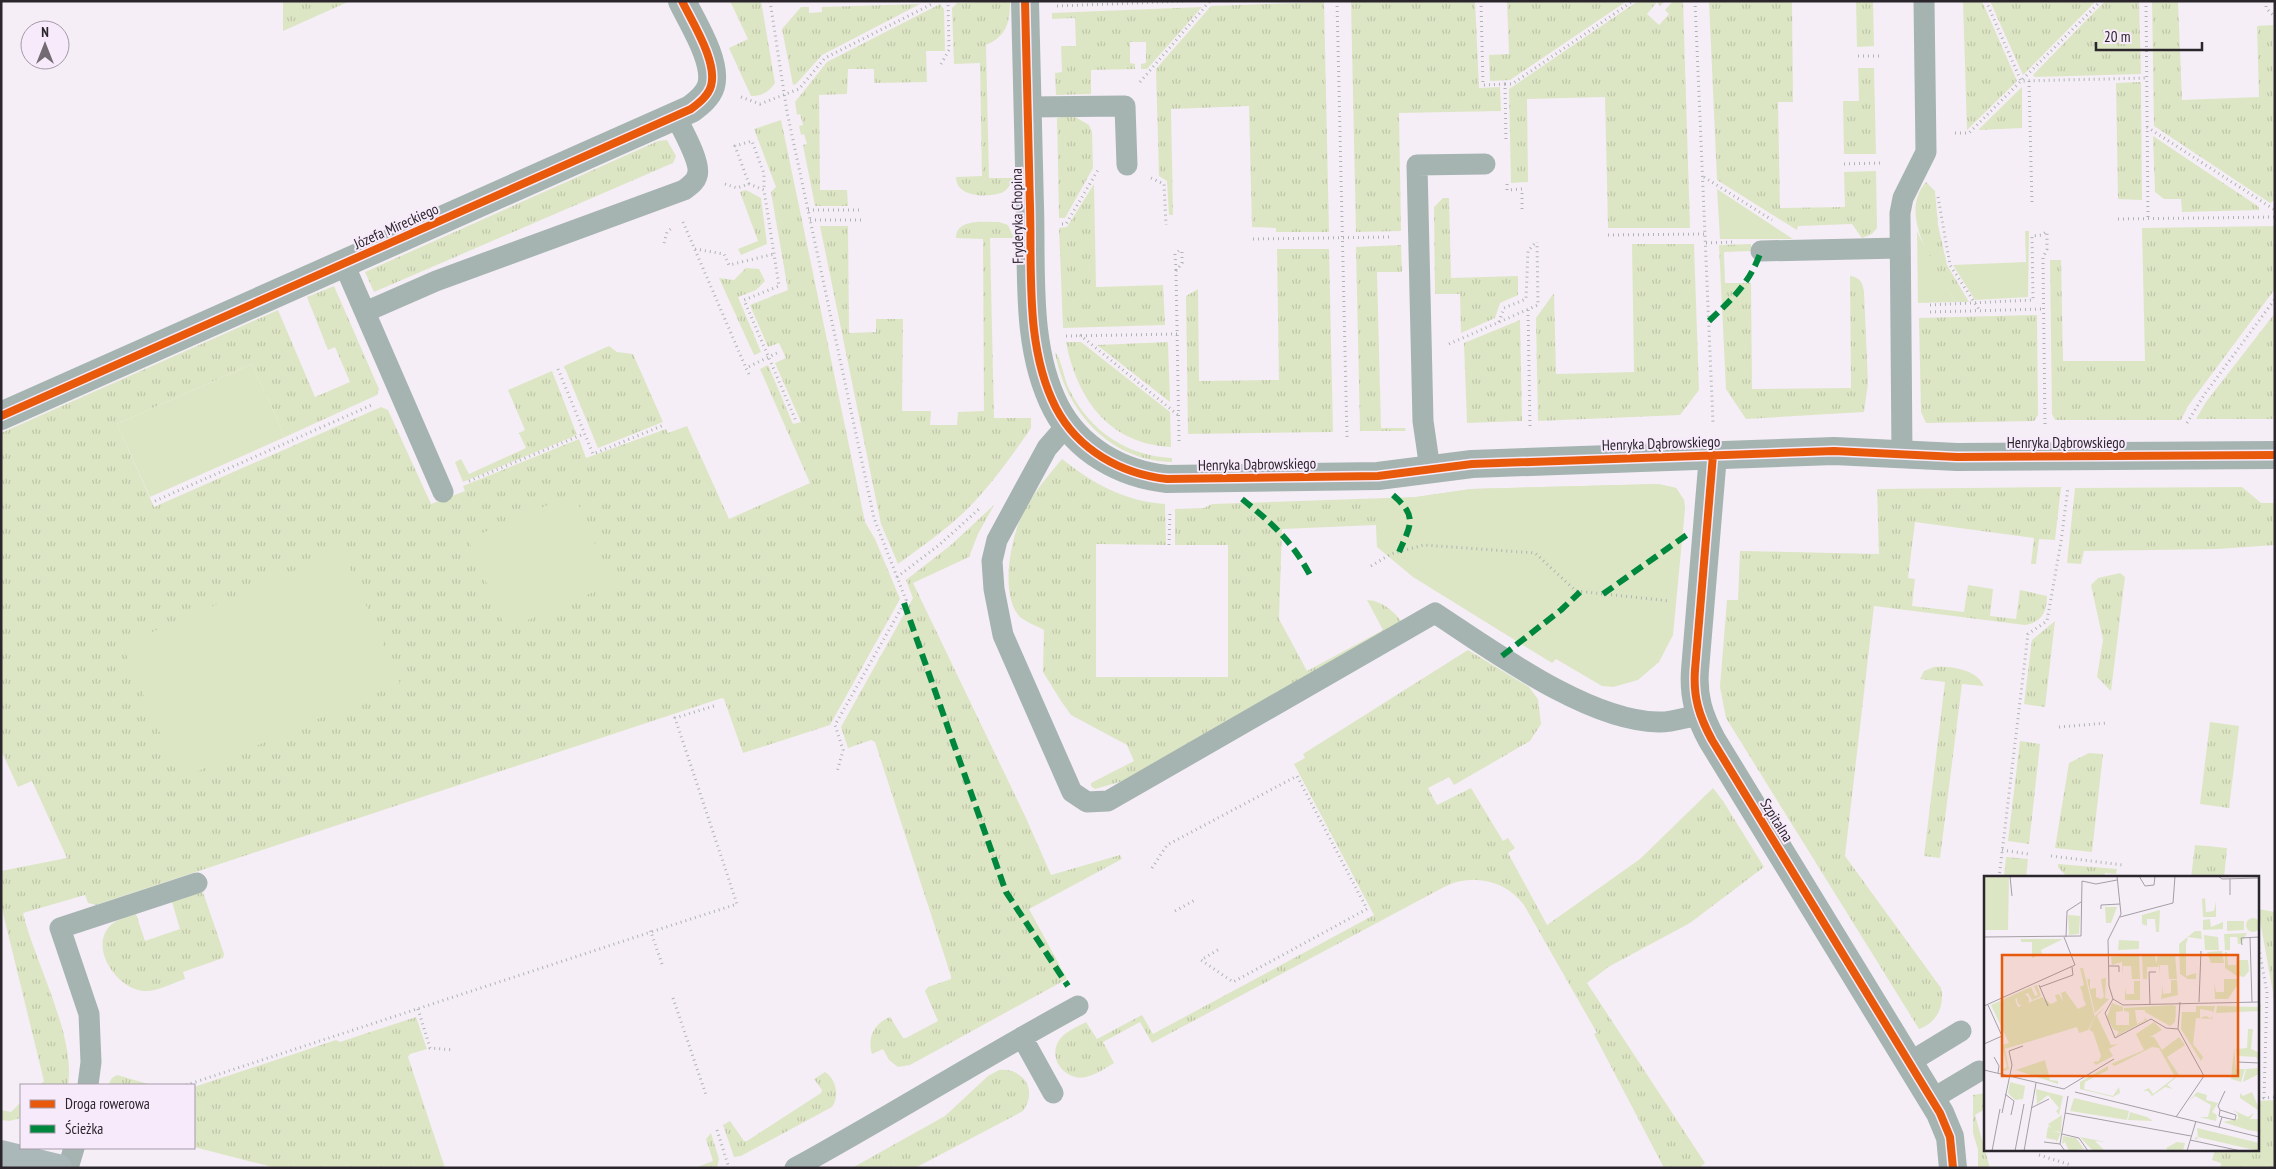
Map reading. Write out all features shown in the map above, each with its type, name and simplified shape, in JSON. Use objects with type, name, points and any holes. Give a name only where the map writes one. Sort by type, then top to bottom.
[{"type":"street","name":"Józefa Mireckiego","points":[[1,416],[691,109],[704,98],[711,87],[712,76],[705,49],[682,1]]},
{"type":"street","name":"Fryderyka Chopina","points":[[1037,4],[1028,108],[1032,299],[1036,336],[1050,396],[1067,425]]},
{"type":"street","name":"Henryka Dąbrowskiego","points":[[1067,425],[1083,442],[1112,464],[1133,473],[1154,477],[1378,476],[1472,464],[1855,451],[1902,455],[2275,455]]},
{"type":"street","name":"Szpitalna","points":[[1714,455],[1694,670],[1694,689],[1699,715],[1717,748],[1940,1113],[1950,1137],[1952,1168]]},
{"type":"street","points":[[1,1154],[58,1168]]},
{"type":"lane","points":[[1902,455],[1900,248],[1902,198],[1926,152],[1924,1]]},
{"type":"lane","points":[[1028,108],[1125,106],[1126,166]]},
{"type":"lane","points":[[365,312],[436,282],[684,190],[693,184],[698,175],[697,164],[676,117]]},
{"type":"lane","points":[[1430,469],[1423,428],[1417,166],[1485,164]]},
{"type":"lane","points":[[1761,251],[1900,248]]},
{"type":"lane","points":[[344,264],[443,492]]},
{"type":"lane","points":[[1067,425],[1047,448],[997,540],[992,561],[994,589],[1003,635],[1072,792],[1087,802],[1108,800],[1435,614],[1515,664],[1589,704],[1636,720],[1660,722],[1699,715]]},
{"type":"lane","points":[[88,1084],[91,1062],[89,1014],[60,928],[197,883]]},
{"type":"lane","points":[[795,1168],[884,1120],[1022,1037],[1078,1006]]},
{"type":"lane","points":[[1910,1062],[1961,1031]]},
{"type":"lane","points":[[1022,1037],[1053,1094]]},
{"type":"lane","points":[[1932,1099],[1979,1071]]},
{"type":"lane","points":[[68,1168],[74,1149]]},
{"type":"path","points":[[770,1],[785,94],[810,220],[874,518],[906,600],[836,725],[843,750],[837,772]]},
{"type":"path","points":[[760,104],[799,89],[825,58],[932,4],[932,1]]},
{"type":"path","points":[[941,64],[949,50],[948,1]]},
{"type":"path","points":[[1037,4],[1187,1]]},
{"type":"path","points":[[1125,106],[1133,90],[1210,1]]},
{"type":"path","points":[[1337,1],[1347,438]]},
{"type":"path","points":[[1481,1],[1483,85],[1512,84],[1632,1]]},
{"type":"path","points":[[1695,1],[1714,424]]},
{"type":"path","points":[[1986,1],[2021,81]]},
{"type":"path","points":[[1927,134],[1969,133],[2101,1]]},
{"type":"path","points":[[2146,1],[2148,219]]},
{"type":"path","points":[[2266,1],[2266,8],[2275,17]]},
{"type":"path","points":[[1858,56],[1880,56]]},
{"type":"path","points":[[2021,81],[2147,78]]},
{"type":"path","points":[[2029,81],[2032,205]]},
{"type":"path","points":[[1505,84],[1507,190],[1522,189],[1522,213]]},
{"type":"path","points":[[2147,126],[2275,210]]},
{"type":"path","points":[[749,184],[736,146],[752,141],[764,174],[764,190],[779,286],[744,300],[796,420]]},
{"type":"path","points":[[1485,164],[1507,163]]},
{"type":"path","points":[[1844,164],[1882,163]]},
{"type":"path","points":[[1054,224],[1066,224],[1101,166],[1126,166]]},
{"type":"path","points":[[1919,168],[1937,188],[1950,266],[1980,311]]},
{"type":"path","points":[[698,175],[737,188],[749,184],[764,190]]},
{"type":"path","points":[[1703,177],[1776,223]]},
{"type":"path","points":[[1164,184],[1166,225]]},
{"type":"path","points":[[808,210],[862,210]]},
{"type":"path","points":[[2118,219],[2275,217]]},
{"type":"path","points":[[664,243],[667,232],[681,219],[749,374]]},
{"type":"path","points":[[810,220],[863,220]]},
{"type":"path","points":[[1902,313],[1918,304],[2033,300],[2032,236],[2042,235],[2046,230],[2047,250],[2043,258],[2045,425]]},
{"type":"path","points":[[1608,235],[1706,234]]},
{"type":"path","points":[[1253,239],[1395,237]]},
{"type":"path","points":[[1421,356],[1528,310],[1538,304],[1537,242],[1528,251],[1526,299],[1504,308],[1499,322]]},
{"type":"path","points":[[694,249],[724,254],[729,265],[774,254]]},
{"type":"path","points":[[1176,271],[1182,262],[1182,249],[1175,254],[1179,441]]},
{"type":"path","points":[[2186,424],[2204,395],[2275,299]]},
{"type":"path","points":[[1926,312],[2043,309]]},
{"type":"path","points":[[1528,310],[1530,427]]},
{"type":"path","points":[[1036,336],[1177,334]]},
{"type":"path","points":[[1080,335],[1179,415]]},
{"type":"path","points":[[746,368],[779,352]]},
{"type":"path","points":[[558,369],[593,454],[664,425]]},
{"type":"path","points":[[155,501],[378,403]]},
{"type":"path","points":[[443,492],[584,434]]},
{"type":"path","points":[[1999,876],[2028,634],[2047,621],[2068,488]]},
{"type":"path","points":[[896,577],[938,546],[984,502]]},
{"type":"path","points":[[1169,545],[1170,509]]},
{"type":"path","points":[[1371,566],[1391,554],[1424,545],[1535,552],[1576,591],[1672,601]]},
{"type":"path","points":[[189,1084],[737,904],[675,718],[714,706]]},
{"type":"path","points":[[2059,727],[2107,723]]},
{"type":"path","points":[[1152,868],[1167,845],[1297,776],[1367,909],[1233,982],[1201,960],[1221,948]]},
{"type":"path","points":[[2002,850],[2028,854]]},
{"type":"path","points":[[2051,856],[2123,865]]},
{"type":"path","points":[[1175,911],[1195,900]]},
{"type":"path","points":[[650,928],[662,964]]},
{"type":"path","points":[[2258,943],[2267,992],[2264,1098],[2275,1097]]},
{"type":"path","points":[[673,998],[706,1095]]},
{"type":"path","points":[[418,1009],[430,1048],[454,1050]]},
{"type":"path","points":[[717,1130],[729,1168]]},
{"type":"path","points":[[2039,1155],[2071,1165]]},
{"type":"green space","points":[[283,1],[350,1],[283,31]]},
{"type":"green space","points":[[730,1],[761,1],[775,83],[771,89],[762,94],[751,96],[729,48],[748,39]]},
{"type":"green space","points":[[1010,1],[1006,28],[999,37],[986,45],[989,178],[1013,178],[1009,187],[1001,193],[995,195],[973,194],[961,189],[957,184],[956,177],[982,176],[980,63],[954,64],[952,8],[957,3]]},
{"type":"green space","points":[[1475,1],[1479,88],[1500,87],[1501,111],[1399,113],[1401,231],[1356,232],[1351,2]]},
{"type":"green space","points":[[1507,1],[1627,1],[1510,80],[1490,81],[1489,55],[1509,54]]},
{"type":"green space","points":[[1638,1],[1665,1],[1660,6],[1657,2],[1647,14],[1659,25],[1669,14],[1665,10],[1673,1],[1683,1],[1690,228],[1608,228],[1605,97],[1527,99],[1528,182],[1511,183],[1509,89]]},
{"type":"green space","points":[[1709,1],[1792,1],[1793,102],[1778,102],[1780,208],[1845,207],[1844,172],[1876,171],[1877,228],[1872,234],[1862,238],[1852,224],[1798,226],[1797,230],[1717,180]]},
{"type":"green space","points":[[1856,1],[1873,1],[1874,46],[1857,47]]},
{"type":"green space","points":[[1963,1],[1982,1],[2017,81],[1967,130]]},
{"type":"green space","points":[[1990,1],[2096,1],[2023,75]]},
{"type":"green space","points":[[2105,1],[2139,1],[2141,74],[2035,77],[2033,75]]},
{"type":"green space","points":[[2152,1],[2178,1],[2182,100],[2259,97],[2257,26],[2273,25],[2275,200],[2270,203],[2154,126]]},
{"type":"green space","points":[[1324,2],[1329,232],[1276,232],[1276,228],[1252,227],[1249,106],[1171,109],[1173,215],[1169,215],[1167,181],[1159,176],[1156,69],[1211,6]]},
{"type":"green space","points":[[920,4],[822,55],[793,85],[782,29],[801,7],[809,7],[809,13],[822,12],[822,7]]},
{"type":"green space","points":[[940,4],[944,9],[945,51],[926,51],[927,82],[874,83],[874,69],[848,69],[847,94],[819,95],[820,190],[847,190],[848,206],[815,206],[803,145],[807,144],[804,134],[801,135],[799,126],[803,125],[800,114],[797,115],[795,102],[827,62]]},
{"type":"green space","points":[[1202,7],[1147,69],[1141,69],[1141,64],[1146,63],[1146,42],[1130,42],[1130,63],[1135,64],[1135,69],[1091,70],[1091,94],[1056,95],[1055,73],[1062,72],[1061,46],[1076,46],[1075,18],[1052,19],[1052,13]]},
{"type":"green space","points":[[1858,68],[1874,68],[1876,154],[1844,154],[1843,101],[1859,101]]},
{"type":"green space","points":[[2141,82],[2142,200],[2118,199],[2116,83]]},
{"type":"green space","points":[[2022,87],[2022,128],[1978,130]]},
{"type":"green space","points":[[1072,115],[1089,125],[1092,132],[1093,168],[1065,218],[1059,218],[1057,118]]},
{"type":"green space","points":[[781,120],[865,522],[875,539],[900,599],[830,725],[743,753],[724,699],[722,698],[96,905],[88,903],[85,895],[23,913],[60,1022],[69,1066],[68,1084],[41,1084],[44,1081],[1,905],[1,871],[67,858],[32,781],[18,787],[1,750],[1,433],[278,310],[315,397],[350,382],[335,347],[328,350],[307,297],[334,286],[379,389],[377,395],[285,437],[252,364],[117,424],[154,507],[381,407],[388,410],[431,504],[465,491],[463,486],[579,439],[586,458],[666,429],[668,433],[687,426],[729,519],[810,483],[760,369],[768,365],[793,424],[801,422],[775,363],[786,358],[779,343],[768,347],[750,305],[788,290],[771,192],[776,187],[754,129]]},
{"type":"green space","points":[[2153,136],[2259,207],[2259,210],[2182,212],[2181,199],[2164,199],[2155,192]]},
{"type":"green space","points":[[667,140],[676,156],[673,163],[374,292],[365,272],[658,141]]},
{"type":"green space","points":[[1926,182],[1935,191],[1938,225],[1947,265],[1969,302],[1955,302],[1923,243],[1915,211],[1918,196]]},
{"type":"green space","points":[[1094,184],[1096,287],[1163,285],[1165,325],[1063,328],[1059,228],[1067,227]]},
{"type":"green space","points":[[1717,189],[1793,239],[1720,239]]},
{"type":"green space","points":[[746,190],[761,198],[767,244],[741,255],[738,249],[758,241],[740,192]]},
{"type":"green space","points":[[1443,198],[1449,198],[1451,278],[1518,276],[1518,295],[1500,303],[1495,318],[1461,333],[1460,294],[1435,294],[1434,207]]},
{"type":"green space","points":[[972,222],[999,222],[1008,225],[1014,238],[990,238],[994,418],[1031,418],[1031,428],[1002,469],[974,503],[943,531],[898,564],[881,524],[820,226],[848,226],[849,333],[876,332],[876,319],[903,319],[902,411],[931,411],[930,425],[957,425],[958,412],[984,411],[983,239],[956,238],[957,232],[961,227]]},
{"type":"green space","points":[[2275,226],[2275,289],[2188,406],[2181,420],[2055,420],[2052,414],[2050,260],[2061,260],[2063,361],[2145,361],[2142,228]]},
{"type":"green space","points":[[1917,231],[1920,238],[1955,302],[1918,303]]},
{"type":"green space","points":[[2025,231],[2029,231],[2028,297],[1975,300],[1953,265],[2026,262]]},
{"type":"green space","points":[[1632,244],[1694,244],[1699,390],[1680,415],[1538,421],[1536,318],[1554,293],[1556,374],[1634,372]]},
{"type":"green space","points":[[1751,244],[1751,251],[1724,252],[1725,283],[1751,283],[1752,389],[1851,388],[1850,276],[1860,281],[1864,292],[1868,383],[1864,412],[1746,419],[1726,389],[1719,245]]},
{"type":"green space","points":[[1401,245],[1402,272],[1377,272],[1381,428],[1405,428],[1406,431],[1360,431],[1356,247]]},
{"type":"green space","points":[[1277,249],[1329,249],[1333,432],[1188,434],[1186,296],[1198,289],[1199,381],[1279,380]]},
{"type":"green space","points":[[746,268],[759,269],[765,281],[756,290],[738,297],[761,352],[754,355],[719,278],[734,280]]},
{"type":"green space","points":[[2275,313],[2275,419],[2196,419],[2206,402]]},
{"type":"green space","points":[[2037,315],[2038,415],[2034,421],[1926,423],[1921,412],[1919,318]]},
{"type":"green space","points":[[1520,320],[1522,421],[1467,423],[1464,343]]},
{"type":"green space","points":[[1066,342],[1081,342],[1170,412],[1171,447],[1149,444],[1130,437],[1113,427],[1099,415],[1078,382]]},
{"type":"green space","points":[[1168,342],[1170,402],[1097,345]]},
{"type":"green space","points":[[609,346],[617,352],[633,354],[663,422],[598,448],[564,366]]},
{"type":"green space","points":[[1055,352],[1070,391],[1078,405],[1099,429],[1125,446],[1140,452],[1172,458],[1172,462],[1149,459],[1129,453],[1110,442],[1094,428],[1080,412],[1069,394],[1060,373]]},
{"type":"green space","points":[[252,364],[285,437],[150,497],[117,424]]},
{"type":"green space","points":[[552,371],[577,435],[463,482],[455,462],[461,459],[469,474],[526,448],[519,433],[525,430],[508,390]]},
{"type":"green space","points":[[1062,459],[1110,490],[1136,499],[1165,504],[1166,545],[1096,544],[1096,677],[1228,677],[1228,545],[1175,545],[1175,509],[1204,508],[1212,504],[1416,497],[1471,489],[1658,484],[1676,488],[1684,500],[1685,509],[1377,547],[1376,525],[1282,529],[1279,619],[1307,671],[1383,630],[1367,600],[1372,600],[1387,607],[1402,623],[1123,781],[1095,789],[1091,786],[1091,783],[1134,761],[1127,745],[1071,715],[1043,672],[1044,630],[1020,617],[1010,595],[1009,566],[1019,523],[1031,499]]},
{"type":"green space","points":[[1658,484],[1676,488],[1684,500],[1685,509],[1673,635],[1659,662],[1638,680],[1613,687],[1602,686],[1556,659],[1552,663],[1413,577],[1377,547],[1376,500],[1416,497],[1471,489]]},
{"type":"green space","points":[[2061,487],[2055,540],[2039,539],[2036,564],[2031,564],[2034,538],[1915,522],[1908,578],[1915,579],[1912,606],[1964,612],[1968,585],[1993,589],[1990,616],[2016,619],[2020,590],[2047,596],[2044,612],[2035,622],[2025,625],[1874,606],[1845,856],[1941,988],[1942,1001],[1938,1013],[1931,1022],[1919,1029],[1726,718],[1720,687],[1727,600],[1738,600],[1740,551],[1879,554],[1877,489]]},
{"type":"green space","points":[[2242,487],[2261,503],[2275,503],[2275,545],[2218,549],[2084,551],[2081,564],[2067,563],[2075,488]]},
{"type":"green space","points":[[574,494],[612,584],[506,629],[468,539]]},
{"type":"green space","points":[[994,505],[978,534],[969,557],[913,583],[1026,818],[1051,875],[1120,855],[1122,859],[1029,909],[1067,979],[910,1065],[898,1067],[889,1060],[883,1049],[872,1054],[870,1042],[873,1032],[880,1023],[890,1017],[903,1038],[938,1021],[925,991],[928,987],[951,979],[951,976],[875,742],[871,740],[848,748],[841,727],[913,598],[906,580],[951,545]]},
{"type":"green space","points":[[342,550],[400,683],[180,779],[122,645]]},
{"type":"green space","points":[[2120,573],[2125,577],[2111,691],[2097,677],[2103,640],[2091,585],[2098,578]]},
{"type":"green space","points":[[2055,621],[2045,707],[2024,704],[2032,640]]},
{"type":"green space","points":[[1468,650],[1529,687],[1538,699],[1541,724],[1530,741],[1454,785],[1449,777],[1428,788],[1437,805],[1471,788],[1503,841],[1508,838],[1515,848],[1508,853],[1547,925],[1640,859],[1713,788],[1764,867],[1690,923],[1610,966],[1587,983],[1705,1163],[1699,1168],[1664,1168],[1594,1034],[1597,1033],[1524,905],[1517,897],[1499,885],[1478,880],[1467,880],[1446,886],[1152,1043],[1140,1022],[1103,1042],[1114,1063],[1097,1073],[1078,1078],[1065,1072],[1057,1060],[1056,1046],[1060,1039],[1072,1029],[1086,1022],[1097,1039],[1142,1015],[1153,1034],[1374,915],[1294,764],[1305,758],[1303,754]]},
{"type":"green space","points":[[1934,667],[1955,668],[1969,672],[1980,680],[1984,686],[1962,684],[1940,858],[1924,856],[1945,682],[1920,679],[1924,671]]},
{"type":"green space","points":[[2210,722],[2239,726],[2229,808],[2200,804]]},
{"type":"green space","points":[[2020,741],[2040,744],[2029,844],[2008,841]]},
{"type":"green space","points":[[2089,753],[2103,754],[2092,852],[2055,848],[2069,763]]},
{"type":"green space","points":[[2195,845],[2227,848],[2224,876],[2191,876]]},
{"type":"green space","points":[[2006,857],[2028,859],[2026,876],[2004,876]]},
{"type":"green space","points":[[2058,864],[2117,869],[2116,874],[2105,873],[2104,876],[2066,876],[2058,867]]},
{"type":"green space","points":[[203,892],[224,954],[223,958],[183,972],[185,979],[154,990],[144,991],[135,989],[118,977],[106,960],[103,950],[103,940],[106,931],[112,924],[136,914],[145,941],[180,929],[172,902]]},
{"type":"green space","points":[[2258,909],[2275,912],[2275,1021],[2273,993]]},
{"type":"green space","points":[[2258,990],[2261,1006],[2259,1101],[2275,1100],[2275,1168],[2220,1168],[2221,1163],[2212,1160],[2214,1152],[2258,1152]]},
{"type":"green space","points":[[416,1017],[427,1049],[410,1054],[408,1057],[445,1168],[276,1168],[195,1147],[195,1087],[336,1040],[340,1042]]},
{"type":"green space","points":[[999,1070],[1008,1070],[1015,1073],[1026,1082],[1029,1088],[1029,1095],[1023,1111],[915,1168],[852,1168],[945,1116],[988,1076]]},
{"type":"green space","points":[[825,1072],[832,1079],[836,1088],[836,1098],[832,1107],[741,1156],[734,1157],[723,1125],[730,1121],[744,1141],[747,1141],[821,1093],[822,1090],[814,1079]]},
{"type":"green space","points":[[117,1075],[148,1084],[109,1084],[112,1078]]},
{"type":"green space","points":[[1984,1093],[1984,1110],[1975,1115],[1990,1168],[1978,1168],[1978,1150],[1973,1133],[1973,1095]]},
{"type":"green space","points":[[20,1103],[20,1118],[9,1121],[1,1120],[1,1110],[11,1112]]},
{"type":"green space","points":[[711,1133],[719,1159],[717,1168],[695,1168],[713,1161],[706,1139]]},
{"type":"marked path","points":[[1709,321],[1746,281],[1761,251]]},
{"type":"marked path","points":[[1393,495],[1406,509],[1410,521],[1407,534],[1399,552]]},
{"type":"marked path","points":[[1242,499],[1263,516],[1289,543],[1311,577]]},
{"type":"marked path","points":[[1603,594],[1688,534]]},
{"type":"marked path","points":[[1502,656],[1561,610],[1580,592]]},
{"type":"marked path","points":[[904,603],[1006,892],[1068,986]]},
{"type":"cycle path","points":[[1,416],[691,109],[708,93],[712,76],[708,54],[682,1]]},
{"type":"cycle path","points":[[1025,1],[1032,309],[1039,360],[1046,385],[1065,423],[1089,448],[1102,457],[1133,472],[1167,479],[1378,476],[1472,464],[1834,451],[1957,457],[2275,455]]},
{"type":"cycle path","points":[[1713,455],[1695,670],[1696,698],[1700,714],[1712,740],[1940,1113],[1950,1137],[1953,1168]]}]
